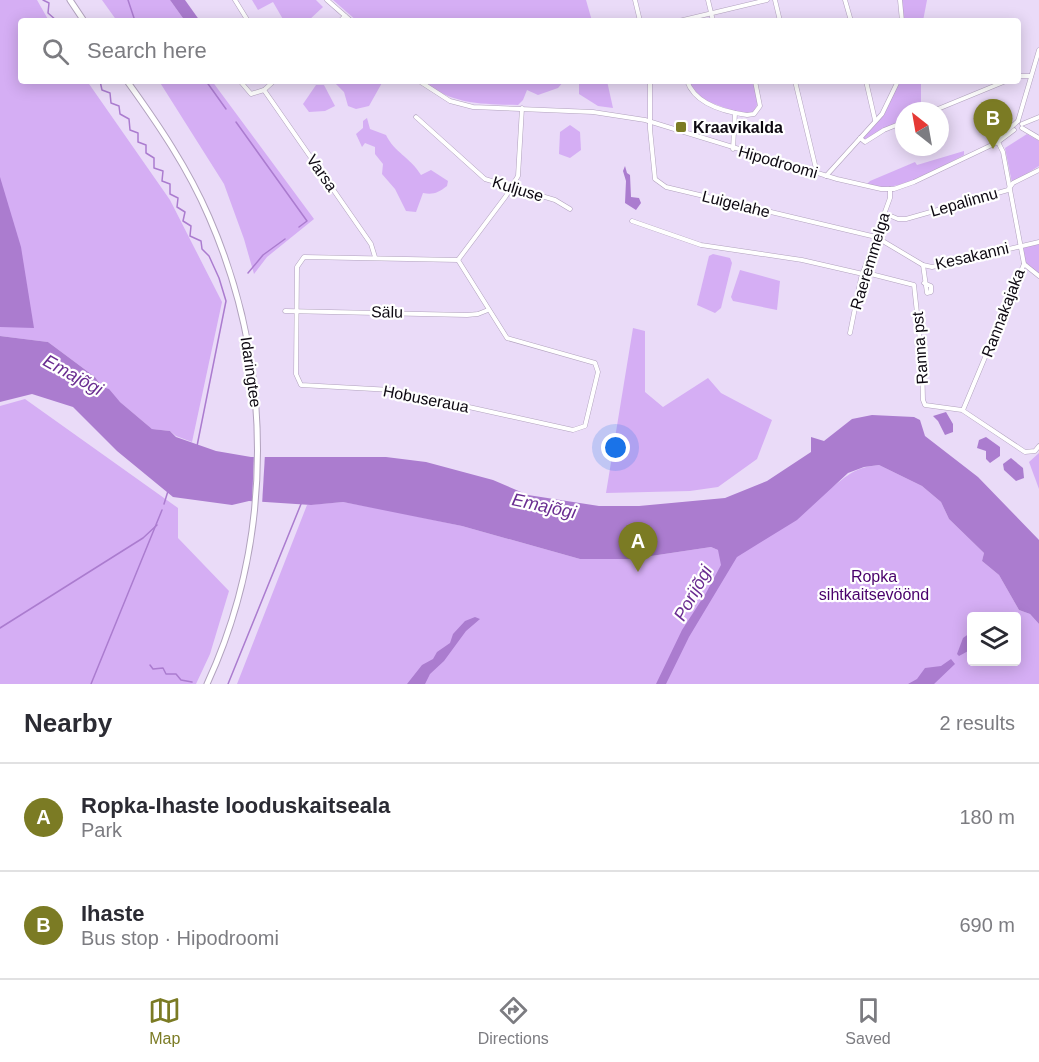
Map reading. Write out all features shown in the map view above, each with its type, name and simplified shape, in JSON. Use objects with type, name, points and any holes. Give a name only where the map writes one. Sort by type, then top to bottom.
[{"type":"main road","points":[[70,0],[82,18]]},
{"type":"main road","name":"Idaringtee","points":[[129,84],[161,128],[195,186],[220,244],[242,311],[254,383],[258,452],[252,529],[241,590],[207,684]]},
{"type":"street","points":[[235,0],[246,18]]},
{"type":"street","points":[[327,0],[347,18]]},
{"type":"street","points":[[635,0],[639,18]]},
{"type":"street","points":[[708,0],[712,18]]},
{"type":"street","points":[[693,18],[767,0]]},
{"type":"street","points":[[775,0],[779,18]]},
{"type":"street","points":[[845,0],[849,18]]},
{"type":"street","points":[[900,0],[902,18]]},
{"type":"street","points":[[1020,124],[1030,76],[1037,64],[1039,50]]},
{"type":"street","points":[[1021,75],[1030,76]]},
{"type":"street","points":[[243,84],[251,94],[264,90],[271,84]]},
{"type":"street","name":"Hipodroomi","points":[[423,84],[440,96],[473,107],[593,112],[651,122],[733,149],[870,188],[890,189],[915,182],[998,142],[1013,127]]},
{"type":"street","points":[[650,84],[651,122]]},
{"type":"street","points":[[689,84],[698,98],[735,113],[751,115],[760,106],[756,84]]},
{"type":"street","points":[[796,84],[817,173]]},
{"type":"street","points":[[867,84],[876,121]]},
{"type":"street","points":[[826,176],[882,114],[897,84]]},
{"type":"street","points":[[949,104],[999,84]]},
{"type":"street","name":"Varsa","points":[[264,90],[372,244],[375,257]]},
{"type":"street","points":[[458,260],[518,176],[522,108]]},
{"type":"street","points":[[733,149],[735,113]]},
{"type":"street","name":"Kuljuse","points":[[416,117],[485,179],[555,200],[570,209]]},
{"type":"street","points":[[1013,127],[1039,117]]},
{"type":"street","name":"Luigelahe","points":[[651,122],[655,179],[660,184],[876,237]]},
{"type":"street","points":[[1013,127],[1020,124]]},
{"type":"street","points":[[1020,124],[1039,138]]},
{"type":"street","points":[[860,138],[865,142],[895,126]]},
{"type":"street","name":"Hipodroomi","points":[[992,145],[1013,127]]},
{"type":"street","name":"Rannakajaka","points":[[963,410],[1024,264],[1003,152],[998,142]]},
{"type":"street","name":"Lepalinnu","points":[[885,213],[898,219],[906,219],[1008,190],[1009,186],[1039,170]]},
{"type":"street","name":"Raeremmelga","points":[[850,333],[863,273],[885,213],[890,189]]},
{"type":"street","points":[[632,221],[701,245],[802,260],[863,273]]},
{"type":"street","name":"Kesakanni","points":[[876,237],[923,265],[941,266],[1039,242]]},
{"type":"street","name":"Hobuseraua","points":[[375,257],[458,260],[504,336],[512,341],[595,363],[598,372],[583,428],[573,430],[393,390],[301,385],[296,375],[297,267],[301,259],[375,257]]},
{"type":"street","points":[[1024,264],[1039,276]]},
{"type":"street","points":[[923,265],[924,283]]},
{"type":"street","name":"Ranna pst","points":[[863,273],[914,285],[922,360],[923,400],[931,407],[963,410],[1025,452],[1035,451],[1039,446]]},
{"type":"street","name":"Sälu","points":[[285,311],[478,315],[488,310]]},
{"type":"green space","points":[[0,0],[37,0],[47,18],[18,18],[18,84],[89,84],[170,200],[222,302],[192,442],[170,431],[152,429],[102,387],[95,377],[48,342],[0,336]]},
{"type":"green space","points":[[102,0],[170,0],[183,18],[115,18]]},
{"type":"green space","points":[[252,0],[316,0],[323,7],[311,18],[282,18],[273,2],[258,10]]},
{"type":"green space","points":[[333,0],[586,0],[591,18],[354,18]]},
{"type":"green space","points":[[901,0],[927,0],[924,18],[904,18]]},
{"type":"green space","points":[[161,84],[214,84],[314,219],[267,257],[254,274],[224,184]]},
{"type":"green space","points":[[336,84],[381,84],[369,106],[356,109],[348,106],[344,92]]},
{"type":"green space","points":[[428,84],[561,84],[558,88],[538,95],[527,90],[518,105],[468,102],[434,89]]},
{"type":"green space","points":[[579,84],[608,84],[613,108],[598,106],[579,94]]},
{"type":"green space","points":[[690,84],[755,84],[758,94],[757,106],[751,114],[739,113],[701,99]]},
{"type":"green space","points":[[898,84],[921,84],[921,102],[895,102],[895,127],[865,142],[861,138],[883,114]]},
{"type":"green space","points":[[316,85],[324,85],[335,106],[325,111],[309,112],[303,104]]},
{"type":"green space","points":[[367,118],[370,129],[386,135],[393,146],[421,175],[431,170],[448,181],[447,186],[438,192],[423,193],[416,212],[406,211],[395,189],[382,174],[383,164],[375,154],[375,147],[365,143],[362,147],[356,134],[363,128],[363,121]]},
{"type":"green space","points":[[570,125],[580,132],[581,150],[570,158],[559,154],[560,132]]},
{"type":"green space","points":[[1027,134],[1039,141],[1039,166],[1012,183],[1005,148]]},
{"type":"green space","points":[[964,151],[964,155],[904,184],[879,187],[867,184],[915,162],[917,165]]},
{"type":"green space","points":[[1039,242],[1039,276],[1023,264],[1020,248]]},
{"type":"green space","points":[[713,254],[730,258],[732,263],[721,308],[715,313],[697,305],[709,256]]},
{"type":"green space","points":[[740,270],[780,281],[777,310],[733,301],[731,297]]},
{"type":"green space","points":[[633,328],[645,331],[645,392],[663,407],[708,378],[721,393],[772,420],[757,459],[718,487],[690,491],[606,493]]},
{"type":"green space","points":[[25,399],[178,508],[178,538],[229,591],[210,654],[196,684],[0,684],[0,406]]},
{"type":"green space","points":[[1039,453],[1039,489],[1029,462]]},
{"type":"green space","name":"Ropka sihtkaitsevöönd","points":[[879,465],[922,486],[941,502],[949,519],[984,553],[982,561],[999,575],[1019,610],[1030,614],[1039,624],[1039,684],[237,684],[307,505],[343,502],[462,526],[580,559],[631,559],[711,547],[718,550],[821,494],[860,469]]},
{"type":"water","points":[[170,0],[185,0],[198,18],[183,18]]},
{"type":"water","points":[[625,166],[630,175],[631,197],[639,198],[641,203],[636,210],[625,203],[626,181],[623,171]]},
{"type":"water","points":[[0,177],[21,247],[34,328],[0,327]]},
{"type":"water","name":"Emajõgi","points":[[0,336],[48,342],[95,377],[102,387],[109,389],[120,402],[152,429],[170,431],[176,437],[216,451],[251,457],[386,457],[426,462],[493,480],[528,495],[599,506],[639,506],[725,498],[767,481],[811,452],[811,437],[824,441],[852,419],[872,415],[914,417],[920,420],[925,436],[978,477],[1039,540],[1039,624],[1030,614],[1019,610],[999,575],[982,561],[984,553],[949,519],[941,502],[922,486],[879,465],[864,467],[848,473],[797,520],[737,557],[689,637],[666,684],[656,684],[682,630],[721,565],[718,550],[711,547],[631,559],[580,559],[462,526],[343,502],[311,505],[249,501],[232,505],[173,497],[117,451],[73,407],[32,394],[0,402]]},
{"type":"water","points":[[946,412],[953,424],[953,432],[945,435],[933,416]]},
{"type":"water","points":[[986,437],[1000,447],[1000,456],[990,463],[986,459],[986,451],[977,448],[979,440]]},
{"type":"water","points":[[1011,458],[1023,468],[1024,478],[1016,481],[1004,470],[1003,464]]},
{"type":"water","points":[[475,617],[480,619],[466,631],[444,661],[430,674],[425,684],[407,684],[422,665],[433,659],[437,652],[450,643],[453,634],[465,621]]},
{"type":"water","points":[[967,635],[967,652],[959,656],[957,654],[963,638]]},
{"type":"water","points":[[951,659],[955,664],[934,684],[908,684],[917,679],[925,668],[941,666]]},
{"type":"pier","points":[[254,454],[265,454],[262,505],[252,504]]},
{"type":"waterway","points":[[43,0],[49,3],[48,13],[54,18]]},
{"type":"waterway","points":[[128,0],[134,18]]},
{"type":"waterway","points":[[101,84],[102,90],[110,93],[111,103],[119,106],[120,114],[129,119],[130,130],[138,133],[138,142],[146,145],[146,153],[154,158],[154,168],[163,171],[162,181],[170,184],[170,194],[178,198],[177,207],[185,212],[183,221],[191,226],[190,236],[201,241],[202,249],[209,256],[219,278],[226,301],[197,446]]},
{"type":"waterway","points":[[208,84],[226,109]]},
{"type":"waterway","points":[[236,122],[307,221],[299,227]]},
{"type":"waterway","points":[[248,273],[263,255],[285,239]]},
{"type":"waterway","points":[[164,504],[168,491]]},
{"type":"waterway","points":[[228,684],[301,504]]},
{"type":"waterway","points":[[91,684],[162,510]]},
{"type":"waterway","points":[[0,628],[143,538],[157,525]]},
{"type":"waterway","points":[[150,665],[153,669],[163,668],[166,674],[176,674],[181,680],[192,682]]},
{"type":"place","name":"Kraavikalda","points":[[681,127]]},
{"type":"place","name":"Ihaste","points":[[993,149]]},
{"type":"place","name":"Ropka-Ihaste looduskaitseala","points":[[638,572]]},
{"type":"water label","name":"Porijõgi","points":[[693,593]]}]
